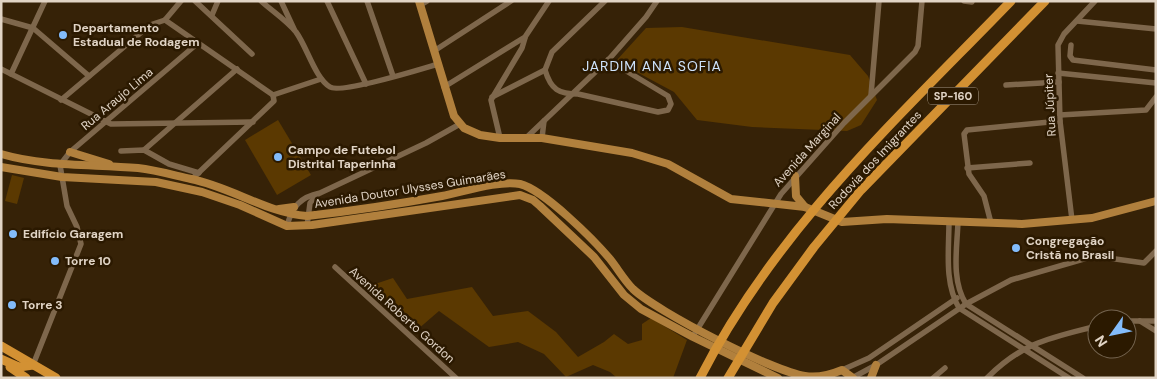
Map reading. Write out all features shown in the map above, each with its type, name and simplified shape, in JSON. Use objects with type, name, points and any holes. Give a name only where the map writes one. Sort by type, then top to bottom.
[{"type":"highway","name":"Rodovia dos Imigrantes","points":[[700,378],[715,348],[753,289],[794,231],[843,174],[1011,1]]},
{"type":"highway","name":"Rodovia dos Imigrantes","points":[[728,378],[773,303],[814,247],[861,190],[1045,1]]},
{"type":"highway","points":[[1,346],[56,378]]},
{"type":"highway","points":[[1,360],[19,367],[33,364]]},
{"type":"highway","points":[[1,360],[26,378]]},
{"type":"main road","points":[[422,3],[444,87],[454,116],[460,124],[480,135],[500,138],[542,138],[640,155],[681,170],[730,199],[805,207],[847,222],[887,219],[1022,224],[1092,218],[1156,201]]},
{"type":"main road","points":[[70,152],[120,167]]},
{"type":"main road","name":"Avenida Doutor Ulysses Guimarães","points":[[1,154],[20,160],[60,165],[140,168],[218,186],[290,215],[516,184],[540,193],[596,244],[647,301],[698,328],[795,374],[818,376],[842,370]]},
{"type":"main road","name":"Avenida Doutor Ulysses Guimarães","points":[[1,167],[62,177],[147,181],[196,190],[240,205],[287,226],[307,226],[512,196],[527,198],[540,206],[594,257],[619,288],[641,309],[693,337],[778,378]]},
{"type":"main road","points":[[796,176],[796,196],[805,207]]},
{"type":"main road","points":[[447,204],[451,198],[468,195],[479,188]]},
{"type":"main road","points":[[278,210],[296,205]]},
{"type":"main road","points":[[594,257],[602,261],[615,278],[618,278],[621,274]]},
{"type":"main road","points":[[619,288],[624,283],[641,299],[647,301]]},
{"type":"main road","points":[[871,378],[876,365]]},
{"type":"main road","points":[[842,370],[853,378]]},
{"type":"street","points":[[11,74],[45,1]]},
{"type":"street","points":[[61,100],[150,25],[165,20],[182,1]]},
{"type":"street","points":[[195,1],[252,54]]},
{"type":"street","points":[[212,15],[218,1]]},
{"type":"street","points":[[261,1],[295,31]]},
{"type":"street","points":[[281,1],[321,79],[327,86],[335,90],[366,84],[438,64]]},
{"type":"street","points":[[327,1],[366,84]]},
{"type":"street","points":[[367,1],[393,76]]},
{"type":"street","points":[[434,51],[511,1]]},
{"type":"street","points":[[500,138],[491,108],[492,97],[515,60],[525,38],[549,1]]},
{"type":"street","points":[[492,97],[545,70],[552,52],[605,1]]},
{"type":"street","points":[[527,138],[608,60],[646,18],[657,1]]},
{"type":"street","points":[[871,95],[878,1]]},
{"type":"street","name":"Avenida Marginal","points":[[693,337],[776,203],[796,176],[871,95],[915,52],[919,39],[922,1]]},
{"type":"street","points":[[964,1],[972,2]]},
{"type":"street","name":"Rua Júpiter","points":[[1072,220],[1060,118],[1058,45],[1064,34],[1095,1]]},
{"type":"street","points":[[1,19],[33,28],[89,76]]},
{"type":"street","points":[[165,20],[273,96]]},
{"type":"street","points":[[1077,21],[1156,29]]},
{"type":"street","points":[[444,87],[525,38]]},
{"type":"street","name":"Rua Araujo Lima","points":[[60,165],[70,152],[198,43]]},
{"type":"street","points":[[1070,45],[1070,56],[1073,60],[1156,70]]},
{"type":"street","points":[[508,49],[515,60]]},
{"type":"street","points":[[545,70],[555,88],[566,94],[658,112],[666,111],[670,101],[668,96],[608,60]]},
{"type":"street","points":[[1,69],[104,123],[118,125],[176,122],[253,122]]},
{"type":"street","points":[[144,150],[236,70]]},
{"type":"street","points":[[1058,73],[1156,83]]},
{"type":"street","points":[[273,96],[321,79]]},
{"type":"street","points":[[1006,85],[1059,82]]},
{"type":"street","points":[[991,223],[987,203],[967,168],[964,139],[967,130],[1060,118],[1143,111],[1150,107],[1155,95]]},
{"type":"street","points":[[192,179],[274,101],[273,96]]},
{"type":"street","points":[[542,138],[544,121]]},
{"type":"street","points":[[287,226],[290,215],[296,205],[308,196],[320,193],[426,143],[460,124]]},
{"type":"street","points":[[121,151],[144,150],[169,164],[199,173]]},
{"type":"street","points":[[967,168],[1030,163]]},
{"type":"street","points":[[33,364],[81,244],[77,227],[66,206],[60,165]]},
{"type":"street","points":[[307,226],[308,212],[312,200],[320,193]]},
{"type":"street","points":[[296,205],[308,212]]},
{"type":"street","points":[[954,222],[957,280],[961,295],[966,304],[1083,378]]},
{"type":"street","points":[[954,222],[949,278],[954,300],[959,308],[1068,378]]},
{"type":"street","points":[[853,378],[876,365],[959,308],[1010,280],[1091,256],[1144,262],[1156,252]]},
{"type":"street","name":"Avenida Roberto Gordon","points":[[335,267],[456,378]]},
{"type":"street","points":[[842,370],[869,358],[961,295]]},
{"type":"street","points":[[1138,320],[1156,320]]},
{"type":"street","points":[[1138,320],[1156,331]]},
{"type":"street","points":[[987,378],[1021,349],[1087,329]]},
{"type":"street","points":[[933,378],[945,368]]},
{"type":"shaded area","points":[[682,27],[850,55],[868,76],[877,100],[861,125],[847,131],[752,127],[697,120],[674,92],[616,61],[646,28]]},
{"type":"shaded area","name":"Campo de Futebol Distrital Taperinha","points":[[278,120],[311,175],[277,195],[245,140]]},
{"type":"shaded area","points":[[12,175],[24,178],[17,204],[5,201]]},
{"type":"shaded area","points":[[393,278],[407,299],[472,287],[493,316],[528,311],[556,332],[578,357],[614,334],[628,344],[642,340],[642,324],[651,318],[687,340],[673,378],[617,378],[610,372],[593,365],[566,377],[544,354],[518,342],[489,347],[439,311],[417,330],[369,286]]},
{"type":"place","name":"Departamento Estadual de Rodagem","points":[[63,35]]},
{"type":"place","name":"Campo de Futebol Distrital Taperinha","points":[[278,157]]},
{"type":"place","name":"Edifício Garagem","points":[[13,234]]},
{"type":"place","name":"Congregação Cristã no Brasil","points":[[1016,248]]},
{"type":"place","name":"Torre 10","points":[[55,261]]},
{"type":"place","name":"Torre 3","points":[[12,305]]},
{"type":"district","name":"JARDIM ANA SOFIA","points":[[652,66]]}]
